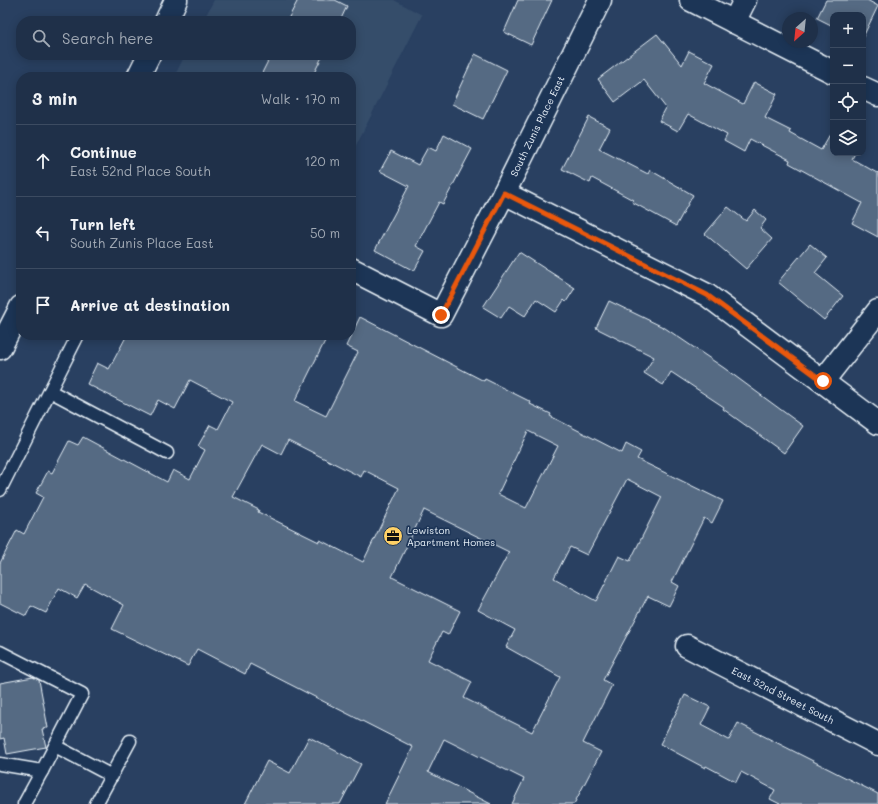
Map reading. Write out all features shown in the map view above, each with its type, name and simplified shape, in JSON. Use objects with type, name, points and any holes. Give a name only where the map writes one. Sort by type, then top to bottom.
[{"type":"street","points":[[168,16],[176,0]]},
{"type":"street","name":"South Zunis Place East","points":[[356,272],[441,315],[504,193],[600,0]]},
{"type":"street","points":[[691,0],[830,70]]},
{"type":"street","points":[[734,22],[745,0]]},
{"type":"street","points":[[140,72],[146,60]]},
{"type":"street","points":[[866,89],[878,95]]},
{"type":"street","points":[[504,193],[707,295],[878,423]]},
{"type":"street","points":[[823,381],[878,311]]},
{"type":"street","points":[[0,348],[16,317]]},
{"type":"street","name":"East 52nd Street South","points":[[687,646],[878,744]]},
{"type":"lane","points":[[0,490],[76,340]]},
{"type":"lane","points":[[50,391],[167,453]]},
{"type":"lane","points":[[0,652],[82,694],[24,804]]},
{"type":"lane","points":[[96,804],[130,742]]},
{"type":"lane","points":[[55,746],[112,776]]},
{"type":"lane","points":[[0,764],[42,771]]},
{"type":"shaded area","points":[[214,0],[394,0],[422,15],[356,145],[356,72],[176,72],[182,60],[356,60],[356,16],[206,16]]},
{"type":"building","points":[[298,0],[335,0],[347,6],[342,16],[290,16]]},
{"type":"building","points":[[518,0],[552,0],[531,45],[504,32]]},
{"type":"building","points":[[826,0],[867,0],[878,6],[866,31],[866,12],[830,12],[830,24],[818,18]]},
{"type":"building","points":[[657,34],[682,65],[689,51],[714,64],[704,83],[743,104],[754,82],[777,94],[765,118],[791,131],[790,133],[821,150],[830,134],[830,156],[854,156],[852,159],[877,173],[878,172],[878,237],[852,223],[862,203],[789,163],[790,160],[750,139],[744,152],[724,141],[727,135],[688,114],[678,131],[659,121],[666,108],[644,80],[615,102],[598,79]]},
{"type":"building","points":[[475,54],[507,70],[483,119],[452,104]]},
{"type":"building","points":[[268,60],[320,60],[314,72],[262,72]]},
{"type":"building","points":[[589,117],[610,128],[599,149],[648,174],[650,170],[693,195],[676,226],[632,202],[633,200],[592,178],[590,183],[562,169]]},
{"type":"building","points":[[444,134],[472,149],[443,204],[439,202],[416,246],[425,251],[414,271],[375,250],[409,186],[380,171],[391,151],[418,165],[428,147],[436,151]]},
{"type":"building","points":[[728,207],[746,221],[755,210],[766,220],[760,228],[772,239],[746,269],[705,234]]},
{"type":"building","points":[[810,244],[827,258],[815,273],[843,296],[824,320],[778,282]]},
{"type":"building","points":[[519,252],[575,288],[566,302],[564,300],[556,312],[536,299],[525,316],[509,306],[501,318],[483,307]]},
{"type":"building","points":[[609,301],[665,328],[724,368],[803,426],[784,453],[723,409],[724,407],[671,372],[663,385],[644,373],[654,357],[596,328]]},
{"type":"building","points":[[360,317],[484,381],[485,379],[531,402],[530,404],[551,414],[550,416],[622,453],[626,444],[641,452],[637,459],[723,501],[712,523],[704,518],[672,582],[679,586],[669,606],[648,596],[603,680],[612,685],[583,743],[601,752],[574,804],[512,804],[524,779],[444,739],[428,772],[491,804],[385,804],[413,747],[250,664],[245,674],[197,649],[188,666],[112,629],[124,605],[85,584],[77,598],[59,588],[46,613],[31,606],[26,616],[0,603],[0,563],[17,530],[24,534],[43,497],[36,493],[48,471],[52,473],[69,441],[78,445],[83,437],[167,482],[173,470],[190,479],[205,450],[198,446],[210,425],[218,429],[232,402],[190,380],[175,409],[158,400],[150,416],[87,384],[97,363],[109,369],[124,340],[326,340],[295,401],[326,416],[358,352],[346,346],[349,340],[356,340],[356,325]],"holes":[[[528,431],[558,446],[526,508],[498,494]],[[288,440],[361,477],[364,470],[399,488],[363,562],[320,540],[319,542],[258,512],[259,510],[233,497],[262,444],[281,454]],[[627,479],[662,497],[630,561],[619,556],[596,601],[554,578],[570,547],[587,555]],[[424,510],[509,552],[478,610],[515,630],[506,647],[560,677],[532,732],[464,698],[472,682],[428,660],[442,632],[448,635],[460,611],[392,577]]]},
{"type":"building","points":[[33,677],[39,680],[48,728],[42,729],[46,747],[7,754],[4,738],[0,739],[0,683]]},
{"type":"building","points":[[685,695],[710,707],[701,725],[729,740],[738,723],[878,794],[878,804],[780,804],[770,799],[775,790],[741,772],[736,782],[706,766],[705,768],[660,744]]},
{"type":"building","points":[[309,737],[361,764],[340,804],[245,804],[267,761],[290,773]]},
{"type":"place","name":"Lewiston Apartment Homes","points":[[393,536]]},
{"type":"route","points":[[441,315],[504,193],[707,295],[823,381]]}]
